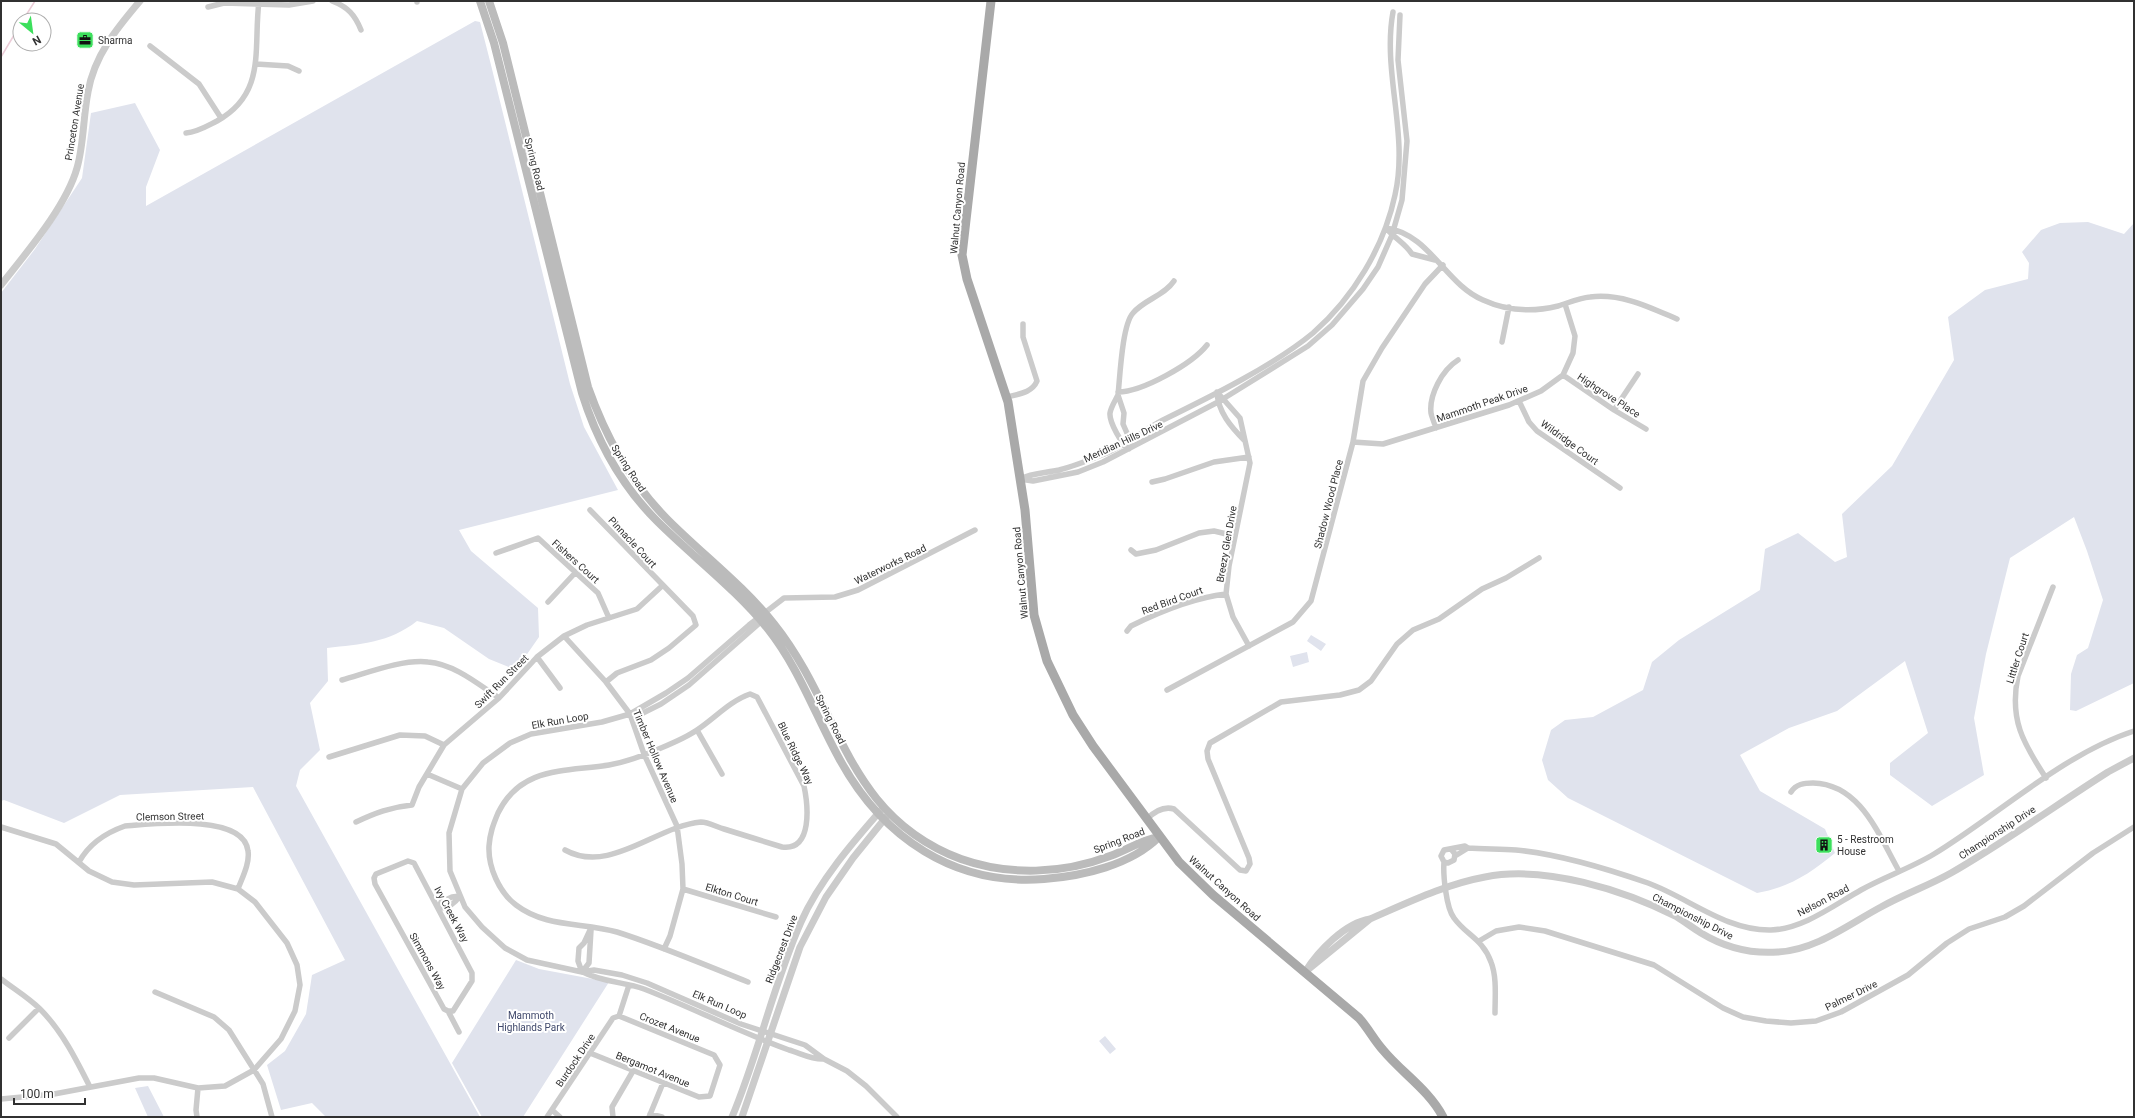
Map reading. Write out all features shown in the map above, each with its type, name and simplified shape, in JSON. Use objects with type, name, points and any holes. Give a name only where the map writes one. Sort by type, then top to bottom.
[{"type":"main road","name":"Spring Road","points":[[480,1],[494,42],[582,393],[595,430],[616,468],[644,507],[762,618]]},
{"type":"main road","name":"Spring Road","points":[[489,1],[503,43],[588,387],[603,427],[622,463],[647,497],[762,618],[792,665],[848,774],[884,814],[929,845],[962,859],[993,868],[1024,871],[1060,869],[1097,860],[1145,839],[1160,837]]},
{"type":"main road","name":"Walnut Canyon Road","points":[[991,1],[962,255],[967,279],[1007,398],[1020,479],[1029,550],[1031,596],[1042,647],[1064,697],[1080,728],[1160,837],[1197,880],[1359,1018],[1370,1030],[1382,1050],[1429,1097],[1443,1117]]},
{"type":"street","name":"Princeton Avenue","points":[[1,285],[46,226],[70,184],[80,156],[87,94],[93,72],[107,43],[140,1]]},
{"type":"street","points":[[208,7],[224,3],[288,5],[314,1]]},
{"type":"street","points":[[332,1],[350,11],[356,18],[360,30]]},
{"type":"street","points":[[186,133],[197,132],[221,118],[235,108],[244,99],[254,78],[256,64],[258,3]]},
{"type":"street","name":"Meridian Hills Drive","points":[[1020,479],[1029,474],[1059,470],[1122,445],[1155,424],[1218,392],[1312,334],[1329,317],[1358,281],[1386,228],[1396,194],[1399,152],[1398,126],[1391,75],[1390,29],[1393,12]]},
{"type":"street","name":"Meridian Hills Drive","points":[[1020,479],[1033,481],[1078,472],[1129,450],[1221,401],[1308,346],[1332,325],[1363,289],[1378,267],[1392,236],[1402,200],[1406,174],[1406,126],[1398,60],[1400,15]]},
{"type":"street","points":[[150,46],[199,84],[221,118]]},
{"type":"street","points":[[256,64],[288,66],[299,70]]},
{"type":"street","points":[[1398,126],[1406,126]]},
{"type":"street","points":[[1386,228],[1394,229],[1421,243],[1435,260],[1443,266],[1464,289],[1484,301],[1536,311],[1589,297],[1618,297],[1677,319]]},
{"type":"street","points":[[1386,228],[1392,236],[1404,243],[1412,254],[1435,260]]},
{"type":"street","points":[[1420,257],[1426,249]]},
{"type":"street","name":"Shadow Wood Place","points":[[1167,690],[1293,622],[1311,601],[1353,442],[1363,381],[1382,348],[1425,284],[1443,266]]},
{"type":"street","points":[[1118,394],[1124,413],[1123,424],[1130,440],[1129,450],[1122,445],[1111,422],[1110,414],[1118,394],[1126,330],[1132,313],[1148,300],[1168,290],[1174,281]]},
{"type":"street","points":[[1563,375],[1572,353],[1575,336],[1565,304]]},
{"type":"street","points":[[1502,342],[1509,307]]},
{"type":"street","points":[[1007,398],[1027,391],[1035,386],[1037,381],[1023,336],[1023,324]]},
{"type":"street","points":[[1118,394],[1145,386],[1188,362],[1208,345]]},
{"type":"street","points":[[1436,428],[1431,413],[1432,397],[1439,382],[1452,364],[1458,360]]},
{"type":"street","points":[[1614,410],[1638,374]]},
{"type":"street","name":"Mammoth Peak Drive","points":[[1353,442],[1383,444],[1436,428],[1520,401],[1541,391],[1563,375]]},
{"type":"street","name":"Highgrove Place","points":[[1563,375],[1614,410],[1646,429]]},
{"type":"street","name":"Breezy Glen Drive","points":[[1218,392],[1233,429],[1245,441]]},
{"type":"street","name":"Breezy Glen Drive","points":[[1221,401],[1240,418],[1250,457],[1251,468],[1229,566],[1226,594],[1233,617],[1249,646]]},
{"type":"street","name":"Wildridge Court","points":[[1520,401],[1529,422],[1537,431],[1620,488]]},
{"type":"street","points":[[1110,414],[1119,409],[1124,413]]},
{"type":"street","points":[[1233,429],[1239,428],[1242,423]]},
{"type":"street","points":[[1152,482],[1214,462],[1250,457]]},
{"type":"street","name":"Pinnacle Court","points":[[590,510],[692,616],[696,624],[669,648],[651,660],[617,673],[606,682]]},
{"type":"street","name":"Waterworks Road","points":[[762,618],[784,598],[835,597],[858,590],[975,530]]},
{"type":"street","points":[[1131,550],[1136,554],[1156,550],[1199,533],[1214,532],[1235,536]]},
{"type":"street","name":"Fishers Court","points":[[496,553],[538,538],[598,593],[609,618]]},
{"type":"street","points":[[1147,819],[1152,814],[1167,807],[1174,809],[1240,870],[1246,870],[1250,864],[1250,858],[1208,760],[1207,751],[1210,743],[1281,702],[1340,695],[1359,690],[1371,681],[1397,644],[1413,630],[1443,616],[1482,589],[1506,578],[1539,558]]},
{"type":"street","points":[[548,602],[575,573]]},
{"type":"street","name":"Swift Run Street","points":[[356,822],[377,812],[396,806],[412,805],[427,774],[444,746],[499,698],[537,657],[564,636],[609,618],[637,609],[662,586]]},
{"type":"street","name":"Littler Court","points":[[2046,778],[2028,751],[2019,728],[2016,714],[2016,688],[2018,676],[2052,587]]},
{"type":"street","name":"Red Bird Court","points":[[1127,631],[1131,626],[1148,617],[1201,597],[1226,594]]},
{"type":"street","name":"Elk Run Loop","points":[[762,618],[677,686],[630,714],[602,722],[531,734],[510,743],[483,763],[462,788],[449,833],[450,871],[465,907],[482,928],[506,948],[527,960],[582,972],[591,976],[629,985],[657,995],[767,1042],[814,1058],[824,1059]]},
{"type":"street","name":"Timber Hollow Avenue","points":[[564,636],[606,682],[630,714],[644,754],[677,826],[682,864],[683,889],[670,936],[664,949]]},
{"type":"street","points":[[537,657],[560,688]]},
{"type":"street","points":[[342,680],[411,662],[429,662],[447,667],[499,698]]},
{"type":"street","name":"Blue Ridge Way","points":[[677,826],[702,822],[790,848],[796,846],[804,835],[807,814],[804,786],[757,697],[750,694],[740,697],[697,730]]},
{"type":"street","points":[[722,774],[697,730],[661,748],[611,765],[543,774],[519,785],[503,804],[490,830],[489,850],[492,868],[503,891],[516,905],[538,917],[554,922],[615,932],[664,949],[748,982]]},
{"type":"street","name":"Nelson Road","points":[[1451,849],[1465,846],[1468,848],[1517,850],[1572,861],[1672,892],[1723,920],[1739,926],[1756,930],[1773,930],[1794,926],[1934,854],[2046,778],[2097,746],[2134,731]]},
{"type":"street","points":[[329,757],[400,735],[425,736],[444,746]]},
{"type":"street","name":"Championship Drive","points":[[1305,972],[1313,960],[1337,938],[1362,921],[1468,881],[1498,874],[1527,874],[1567,880],[1606,889],[1650,905],[1679,918],[1723,945],[1753,952],[1779,952],[1800,949],[1826,938],[1888,903],[1950,873],[2108,772],[2134,758]]},
{"type":"street","points":[[427,774],[462,788]]},
{"type":"street","points":[[1791,792],[1794,788],[1804,783],[1816,783],[1847,794],[1869,817],[1899,871]]},
{"type":"street","name":"Ridgecrest Drive","points":[[732,1117],[744,1090],[780,975],[801,921],[829,874],[884,814]]},
{"type":"street","name":"Ridgecrest Drive","points":[[742,1117],[800,947],[826,897],[884,814]]},
{"type":"street","name":"Clemson Street","points":[[79,862],[83,854],[95,842],[114,830],[125,826],[201,823],[215,825],[225,828],[241,838],[248,850],[248,857],[238,889]]},
{"type":"street","points":[[565,850],[575,856],[606,855],[625,851],[677,826]]},
{"type":"street","points":[[1,827],[56,844],[100,878],[122,884],[212,882],[238,889],[249,896],[272,922],[293,953],[299,974],[300,994],[292,1020],[281,1039],[254,1070],[225,1086],[198,1088],[154,1078],[139,1078],[54,1094],[1,1099]]},
{"type":"street","name":"Palmer Drive","points":[[1479,941],[1496,931],[1519,927],[1545,931],[1654,965],[1722,1008],[1743,1017],[1792,1023],[1816,1021],[1841,1012],[1908,975],[1947,943],[1969,929],[2005,917],[2024,906],[2093,854],[2134,828]]},
{"type":"street","points":[[1444,862],[1452,862],[1455,856],[1468,848]]},
{"type":"street","points":[[1455,856],[1451,849],[1442,851],[1441,858],[1444,862],[1443,875],[1445,889],[1453,918],[1479,941],[1492,962],[1494,975],[1495,1013]]},
{"type":"street","name":"Ivy Creek Way","points":[[374,878],[376,874],[408,861],[412,861],[439,908],[474,977],[453,1010],[448,1011]]},
{"type":"street","name":"Simmons Way","points":[[374,878],[375,884],[444,1009],[448,1011],[458,1032]]},
{"type":"street","name":"Elkton Court","points":[[683,889],[776,917]]},
{"type":"street","points":[[439,908],[441,902],[452,896],[460,896]]},
{"type":"street","points":[[582,972],[578,962],[579,948],[584,943],[591,928]]},
{"type":"street","points":[[582,972],[588,963],[591,928]]},
{"type":"street","name":"Elk Run Loop","points":[[582,972],[594,970],[648,983],[741,1024],[805,1045],[824,1059],[847,1071],[866,1086],[897,1117]]},
{"type":"street","points":[[1,979],[39,1008],[62,1036],[90,1087]]},
{"type":"street","points":[[619,1016],[629,985]]},
{"type":"street","points":[[155,992],[204,1012],[221,1022],[229,1030],[267,1094],[272,1117]]},
{"type":"street","points":[[9,1038],[39,1008]]},
{"type":"street","name":"Burdock Drive","points":[[547,1117],[613,1018],[619,1016]]},
{"type":"street","name":"Crozet Avenue","points":[[619,1016],[714,1055],[720,1065],[710,1096]]},
{"type":"street","name":"Bergamot Avenue","points":[[590,1053],[699,1097],[710,1096]]},
{"type":"street","points":[[613,1117],[612,1107],[633,1071]]},
{"type":"street","points":[[662,1117],[652,1116],[663,1083]]},
{"type":"street","points":[[197,1117],[196,1110],[198,1088]]},
{"type":"street","points":[[552,1110],[560,1117]]},
{"type":"green space","points":[[475,21],[480,22],[570,384],[584,427],[618,490],[459,530],[471,551],[538,608],[539,637],[516,670],[489,659],[444,628],[417,621],[396,634],[385,638],[363,644],[327,648],[328,681],[310,703],[320,750],[300,770],[296,786],[480,1117],[326,1117],[312,1103],[281,1110],[267,1065],[285,1051],[306,1014],[312,975],[345,960],[253,787],[120,795],[64,823],[4,800],[1,801],[1,293],[35,249],[82,178],[91,113],[135,103],[160,150],[146,187],[146,206]]},
{"type":"green space","points":[[2088,222],[2124,234],[2134,223],[2134,683],[2076,711],[2070,710],[2071,674],[2077,655],[2088,648],[2103,600],[2074,517],[2010,558],[1986,654],[1974,718],[1984,775],[1932,806],[1890,775],[1890,763],[1928,733],[1905,661],[1837,711],[1789,728],[1740,755],[1760,791],[1825,829],[1835,853],[1799,879],[1768,891],[1757,893],[1568,798],[1548,780],[1542,760],[1551,730],[1565,720],[1593,717],[1643,690],[1652,662],[1679,640],[1760,590],[1765,549],[1798,533],[1835,562],[1847,557],[1842,514],[1892,466],[1954,360],[1948,317],[1985,290],[2028,279],[2029,263],[2022,252],[2041,230],[2060,223]]},
{"type":"green space","points":[[1311,635],[1326,644],[1321,651],[1307,641]]},
{"type":"green space","points":[[1307,652],[1309,662],[1293,667],[1290,656]]},
{"type":"green space","name":"Mammoth Highlands Park","points":[[516,960],[539,969],[609,982],[523,1117],[482,1117],[452,1063]]},
{"type":"green space","points":[[1105,1036],[1116,1049],[1110,1054],[1099,1041]]},
{"type":"green space","points":[[148,1086],[164,1117],[148,1117],[135,1088]]},
{"type":"waterway","points":[[28,12],[35,1]]},
{"type":"waterway","points":[[1,57],[12,38]]},
{"type":"place","name":"Sharma","points":[[85,40]]},
{"type":"place","name":"5 - Restroom House","points":[[1824,845]]}]
